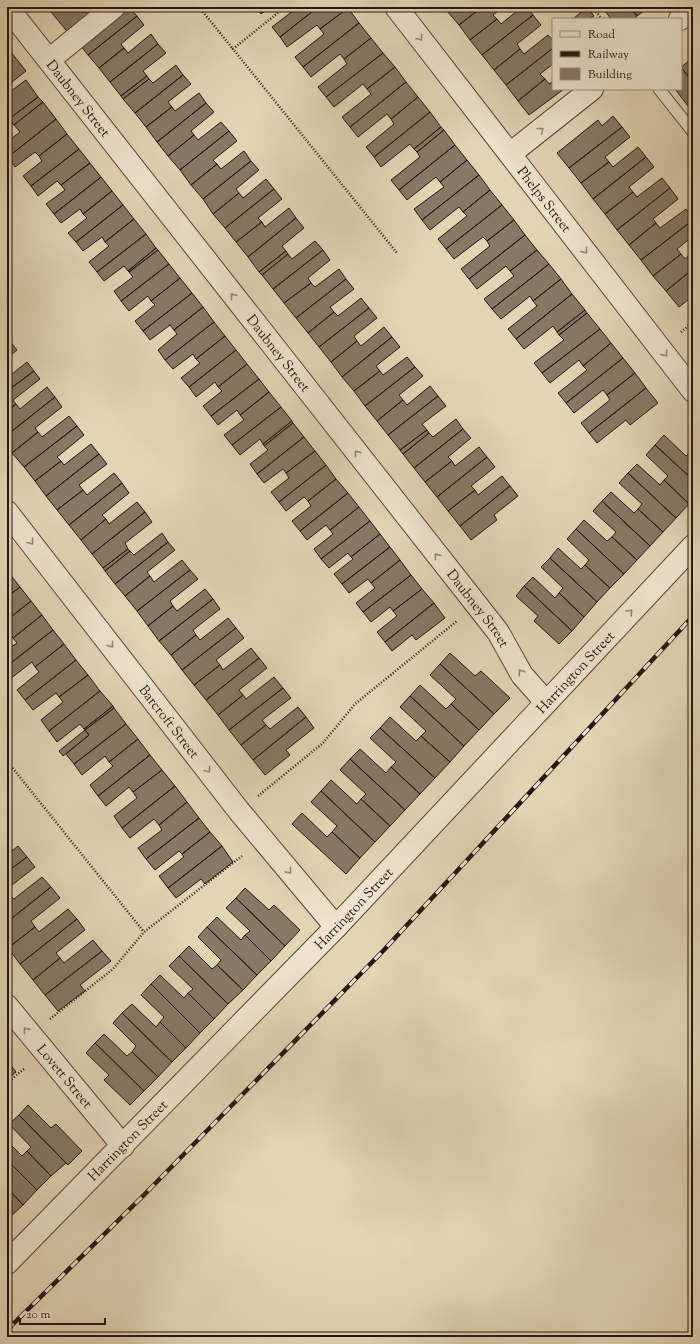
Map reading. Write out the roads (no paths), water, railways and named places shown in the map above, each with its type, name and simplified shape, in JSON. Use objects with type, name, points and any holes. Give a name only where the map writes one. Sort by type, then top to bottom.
[{"type":"street","name":"Daubney Street","points":[[7,7],[476,606],[498,632],[522,675],[546,702]]},
{"type":"street","points":[[49,60],[114,7]]},
{"type":"street","name":"Phelps Street","points":[[396,7],[693,391]]},
{"type":"street","points":[[681,18],[693,8]]},
{"type":"street","points":[[510,154],[591,90]]},
{"type":"street","name":"Barcroft Street","points":[[7,512],[239,810],[336,927]]},
{"type":"street","name":"Harrington Street","points":[[7,1263],[336,927],[693,546]]},
{"type":"street","name":"Lovett Street","points":[[7,1006],[123,1146]]},
{"type":"lane","points":[[660,90],[693,132]]},
{"type":"railway","points":[[7,1330],[141,1198],[383,951],[693,616]]}]
